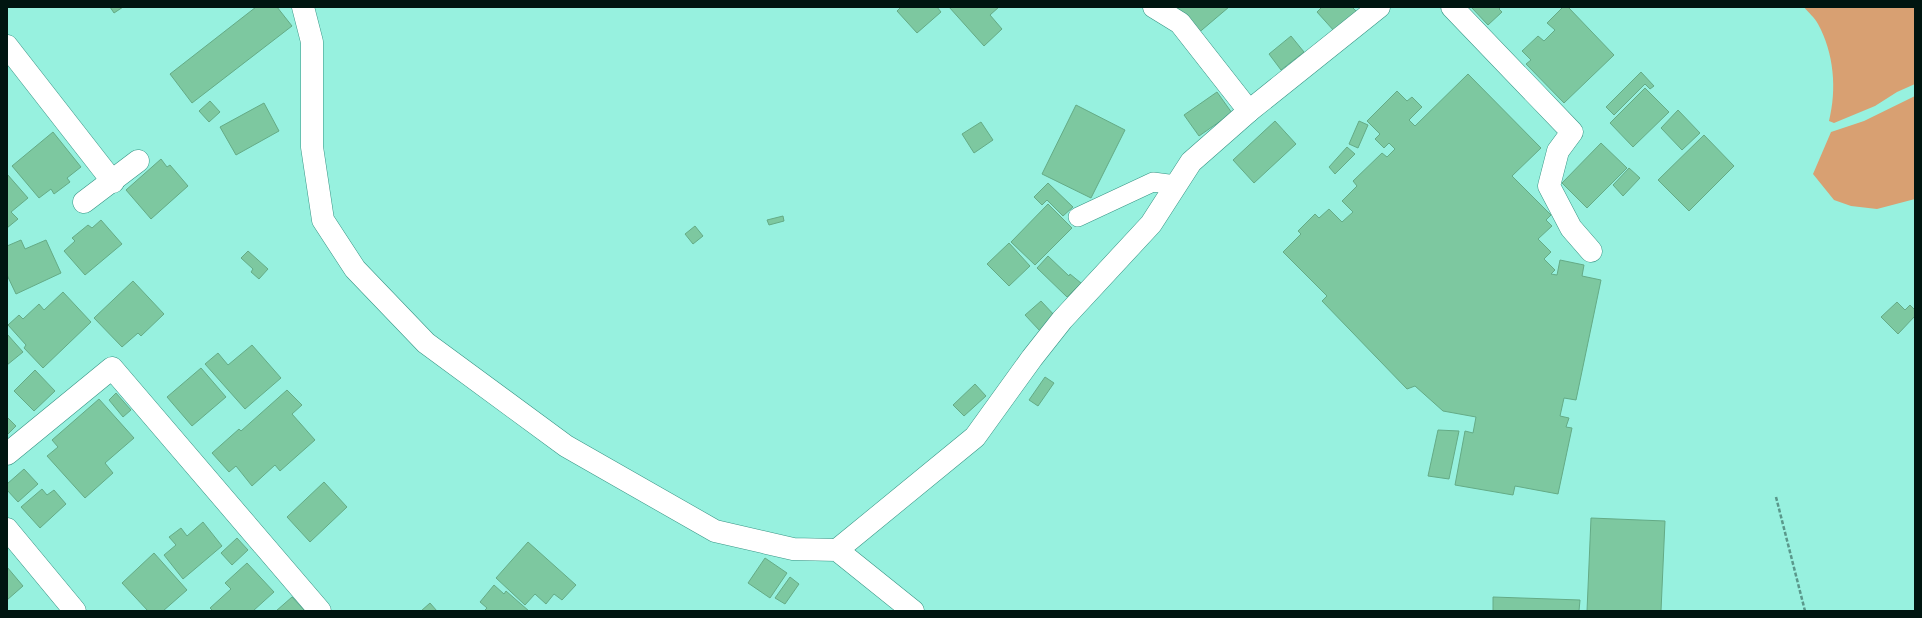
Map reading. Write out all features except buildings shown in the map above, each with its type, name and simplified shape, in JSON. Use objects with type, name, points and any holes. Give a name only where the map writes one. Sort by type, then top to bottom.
[{"type":"street","points":[[303,7],[312,42],[312,147],[323,220],[355,269],[426,344],[566,446],[715,531],[793,549],[838,550],[913,611]]},
{"type":"street","points":[[1154,7],[1180,23],[1249,111]]},
{"type":"street","points":[[838,550],[975,437],[1032,358],[1062,320],[1151,224],[1191,162],[1249,111],[1379,7]]},
{"type":"street","points":[[1452,7],[1572,132],[1558,151],[1549,186],[1571,228],[1591,251]]},
{"type":"street","points":[[7,46],[112,182]]},
{"type":"street","points":[[84,202],[138,161]]},
{"type":"street","points":[[7,454],[112,368],[320,611]]},
{"type":"street","points":[[7,529],[66,608]]},
{"type":"lane","points":[[1078,217],[1153,182],[1176,185]]},
{"type":"path","points":[[1776,497],[1805,611]]},
{"type":"shaded area","points":[[1804,7],[1913,7],[1915,9],[1915,84],[1897,92],[1875,106],[1834,123],[1829,121],[1833,96],[1831,59],[1828,47],[1818,24]]},
{"type":"shaded area","points":[[1915,96],[1915,199],[1877,209],[1851,206],[1834,200],[1813,174],[1831,132],[1864,121]]}]
